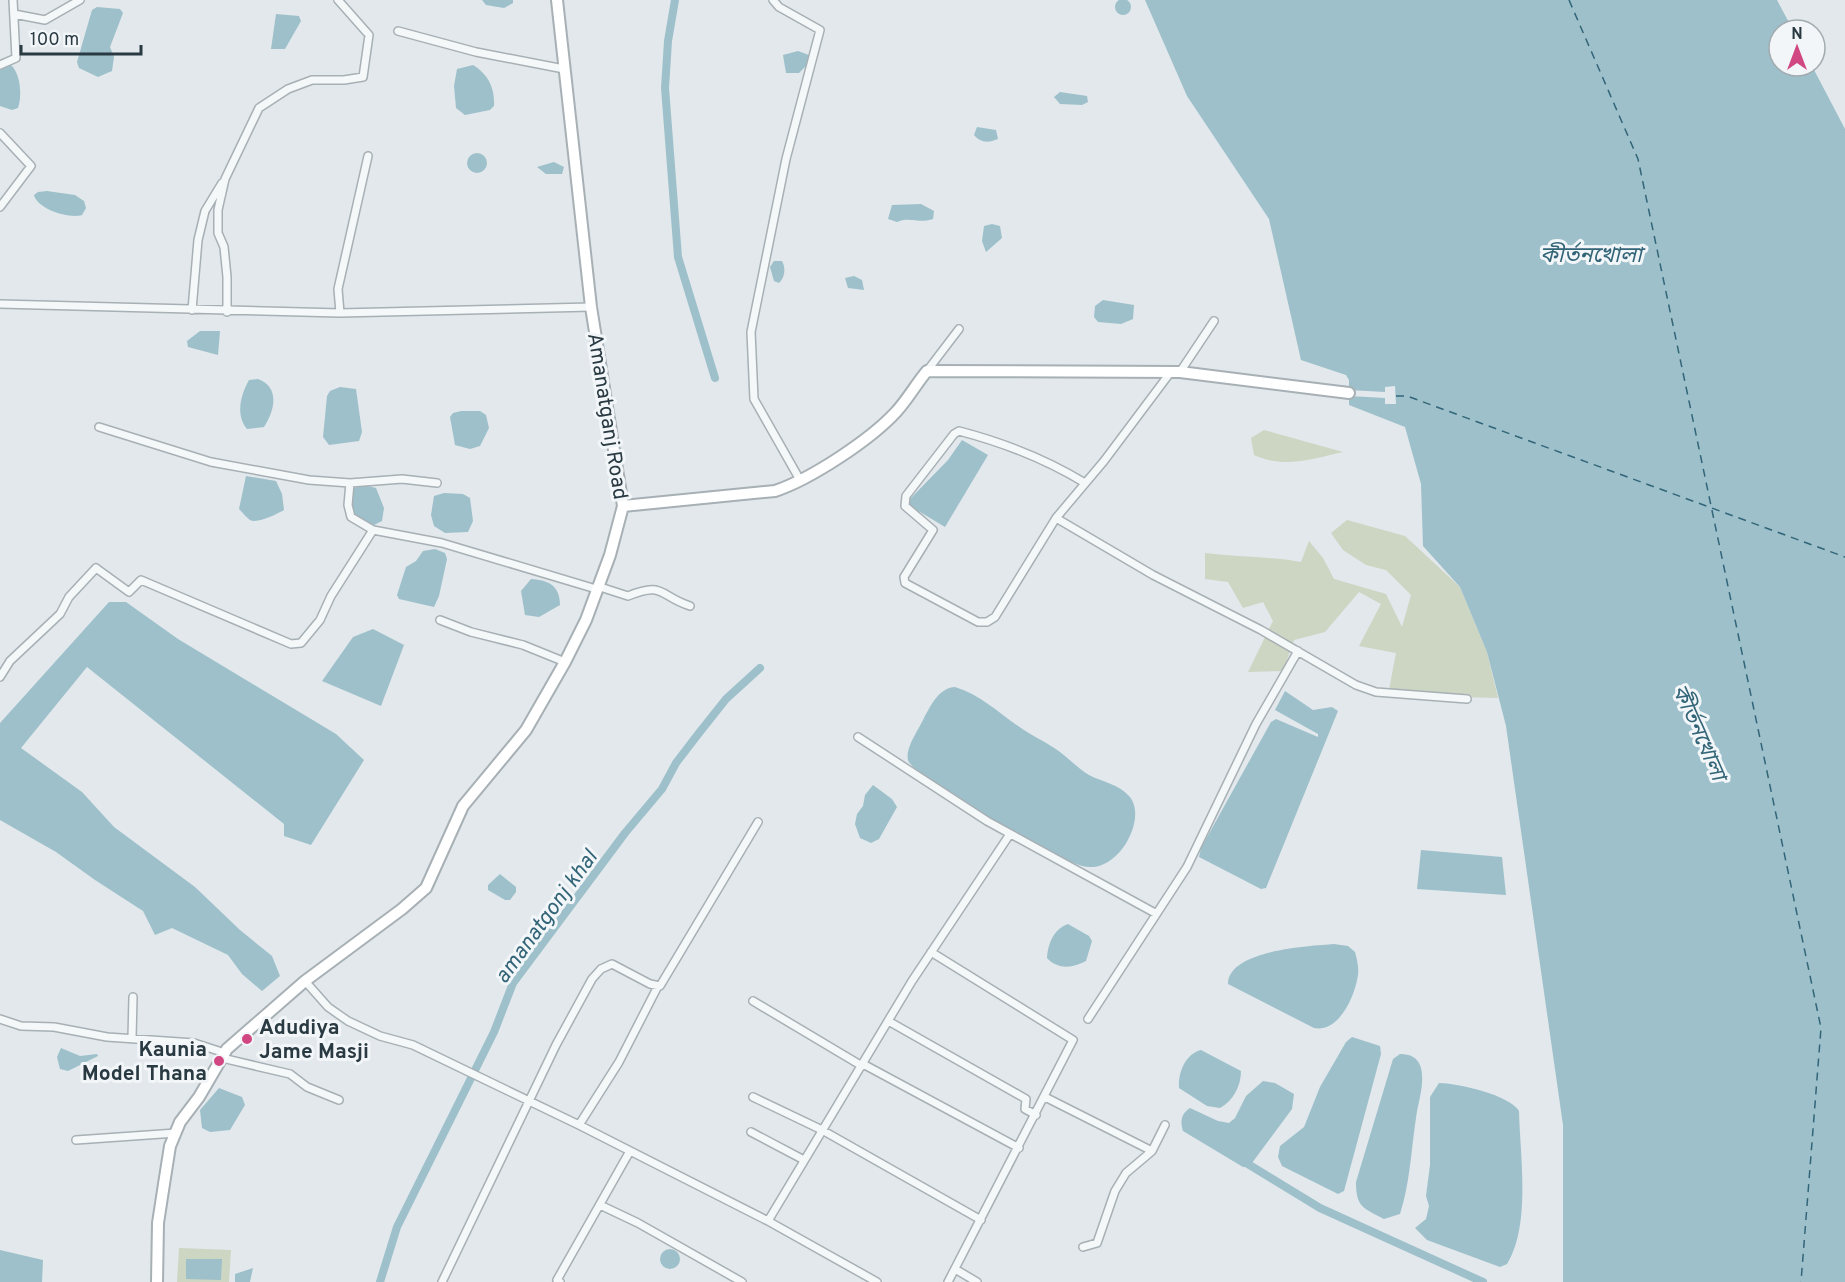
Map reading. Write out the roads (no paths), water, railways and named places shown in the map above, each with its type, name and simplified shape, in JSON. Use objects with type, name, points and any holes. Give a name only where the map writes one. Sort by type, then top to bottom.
[{"type":"main road","name":"Amanatganj Road","points":[[157,1282],[158,1223],[170,1146],[180,1122],[223,1055],[304,981],[402,909],[426,888],[463,807],[526,730],[565,662],[586,620],[610,555],[622,506],[591,308],[557,0]]},
{"type":"main road","points":[[622,506],[775,491],[800,480],[837,459],[883,425],[897,411],[927,370],[1175,373],[1349,393]]},
{"type":"street","points":[[0,65],[16,58],[14,0]]},
{"type":"street","points":[[14,14],[45,20],[80,0]]},
{"type":"street","points":[[192,310],[198,240],[205,211],[225,180],[259,108],[288,89],[312,80],[344,80],[363,77],[369,35],[338,0]]},
{"type":"street","points":[[773,0],[779,7],[820,30],[786,159],[751,332],[754,399],[800,480]]},
{"type":"street","points":[[398,31],[476,52],[564,69]]},
{"type":"street","points":[[0,133],[31,166],[0,207]]},
{"type":"street","points":[[340,313],[338,289],[368,156]]},
{"type":"street","points":[[225,180],[219,210],[219,233],[224,247],[227,312]]},
{"type":"street","points":[[0,303],[227,312],[340,313],[591,308]]},
{"type":"street","points":[[1085,483],[1048,461],[959,431],[954,434],[906,496],[905,506],[933,530],[904,578],[905,584],[978,622],[987,622],[994,617],[1056,518],[1085,483],[1175,373],[1214,321]]},
{"type":"street","points":[[927,370],[958,329]]},
{"type":"street","points":[[99,427],[211,462],[309,480],[350,483],[402,479],[437,483]]},
{"type":"street","points":[[350,483],[348,505],[351,517],[373,530],[442,543],[628,596],[649,588],[666,592],[690,606]]},
{"type":"street","points":[[1056,518],[1153,575],[1298,651],[1356,685],[1376,692],[1467,699]]},
{"type":"street","points":[[0,677],[10,661],[60,614],[69,597],[96,568],[129,592],[132,592],[141,580],[291,644],[301,643],[320,620],[331,596],[373,530]]},
{"type":"street","points":[[440,620],[471,632],[523,645],[565,662]]},
{"type":"street","points":[[1088,1019],[1187,867],[1256,724],[1298,651]]},
{"type":"street","points":[[858,737],[914,775],[1010,834],[1155,913]]},
{"type":"street","points":[[579,1125],[619,1062],[658,986],[669,973],[758,822]]},
{"type":"street","points":[[768,1221],[931,952],[1010,834]]},
{"type":"street","points":[[931,952],[1073,1040],[948,1282]]},
{"type":"street","points":[[442,1282],[556,1045],[592,979],[601,969],[612,964],[658,986]]},
{"type":"street","points":[[304,981],[328,1007],[348,1021],[380,1036],[413,1046],[579,1125],[768,1221],[877,1282]]},
{"type":"street","points":[[132,1038],[133,997]]},
{"type":"street","points":[[753,1001],[862,1065],[1019,1148]]},
{"type":"street","points":[[0,1019],[21,1026],[54,1027],[83,1034],[194,1043],[223,1055],[290,1074],[307,1087],[339,1100]]},
{"type":"street","points":[[890,1022],[1026,1099],[1025,1109],[1036,1115]]},
{"type":"street","points":[[753,1096],[822,1130],[981,1220]]},
{"type":"street","points":[[1045,1097],[1152,1151]]},
{"type":"street","points":[[1083,1247],[1097,1243],[1115,1191],[1126,1173],[1152,1151],[1166,1125]]},
{"type":"street","points":[[751,1132],[804,1160]]},
{"type":"street","points":[[76,1140],[176,1133]]},
{"type":"street","points":[[558,1282],[630,1151]]},
{"type":"street","points":[[600,1205],[638,1223],[742,1282]]},
{"type":"street","points":[[955,1269],[977,1282]]},
{"type":"water","points":[[1123,-1],[1131,7],[1123,15],[1115,7]]},
{"type":"water","points":[[482,0],[513,0],[513,3],[504,8],[486,5]]},
{"type":"water","name":"কীর্তনখোলা","points":[[1145,0],[1777,0],[1787,18],[1767,18],[1767,78],[1818,78],[1845,129],[1845,1282],[1563,1282],[1563,1125],[1506,726],[1487,652],[1460,587],[1423,546],[1421,484],[1405,427],[1349,405],[1349,380],[1346,375],[1301,360],[1269,219],[1187,96]]},
{"type":"water","points":[[97,7],[120,9],[123,13],[110,47],[114,57],[112,71],[98,77],[79,68],[77,62],[92,10]]},
{"type":"water","points":[[276,14],[299,16],[301,21],[285,49],[271,49]]},
{"type":"water","points":[[798,51],[809,55],[807,65],[799,73],[786,73],[783,55]]},
{"type":"water","points":[[11,65],[19,80],[20,92],[18,108],[12,110],[0,106],[0,70]]},
{"type":"water","points":[[473,65],[490,82],[494,106],[490,110],[465,115],[456,108],[454,86],[457,69]]},
{"type":"water","points":[[1060,92],[1087,96],[1088,102],[1082,105],[1060,104],[1054,97]]},
{"type":"water","points":[[977,127],[996,130],[998,139],[988,142],[979,140],[974,135]]},
{"type":"water","points":[[473,153],[481,153],[487,159],[487,167],[481,173],[473,173],[467,167],[467,159]]},
{"type":"water","points":[[554,162],[564,167],[562,174],[546,174],[537,167]]},
{"type":"water","points":[[47,191],[75,195],[84,201],[86,208],[82,215],[76,216],[47,209],[36,200],[34,195]]},
{"type":"water","points":[[921,204],[934,211],[933,219],[897,222],[888,219],[892,205]]},
{"type":"water","points":[[992,224],[1000,226],[1002,238],[986,252],[982,241],[984,226]]},
{"type":"water","points":[[774,261],[782,261],[784,267],[784,276],[779,283],[774,281],[770,267]]},
{"type":"water","points":[[854,276],[862,280],[864,290],[848,288],[845,278]]},
{"type":"water","points":[[1103,300],[1134,305],[1133,319],[1121,324],[1098,322],[1094,317],[1095,306]]},
{"type":"water","points":[[200,331],[220,331],[218,355],[188,347],[187,341]]},
{"type":"water","points":[[258,379],[270,387],[273,406],[264,427],[247,429],[241,417],[240,404],[249,380]]},
{"type":"water","points":[[340,387],[356,389],[362,432],[359,441],[329,445],[323,437],[327,396],[330,391]]},
{"type":"water","points":[[480,411],[486,415],[489,428],[480,446],[470,449],[455,445],[450,417],[453,413]]},
{"type":"water","points":[[962,440],[988,455],[945,527],[910,506],[909,500],[948,460]]},
{"type":"water","points":[[246,476],[276,481],[282,494],[284,510],[262,520],[249,519],[239,509]]},
{"type":"water","points":[[368,486],[376,488],[384,508],[382,521],[374,525],[355,518],[351,508],[351,488]]},
{"type":"water","points":[[444,493],[463,494],[470,498],[473,521],[468,532],[445,533],[434,526],[431,515],[434,496]]},
{"type":"water","points":[[435,549],[445,553],[447,559],[439,596],[434,607],[399,599],[397,595],[406,567],[416,561],[423,551]]},
{"type":"water","points":[[531,579],[552,585],[558,593],[560,605],[539,617],[525,615],[521,591]]},
{"type":"water","points":[[109,602],[126,602],[178,639],[336,734],[364,760],[311,845],[284,836],[284,824],[87,667],[21,748],[82,792],[114,827],[195,887],[240,930],[272,956],[280,976],[262,991],[242,974],[228,955],[172,928],[155,935],[143,911],[56,852],[0,820],[0,723]]},
{"type":"water","points":[[373,629],[404,645],[381,706],[322,681],[353,637]]},
{"type":"water","points":[[955,687],[982,700],[1089,775],[1125,792],[1134,805],[1135,816],[1133,828],[1121,851],[1101,865],[1086,867],[1077,864],[1056,855],[975,809],[915,768],[908,760],[913,739],[936,698],[944,690]]},
{"type":"water","points":[[1285,691],[1313,710],[1332,707],[1338,711],[1266,888],[1261,889],[1199,857],[1201,848],[1271,722],[1276,719],[1318,737],[1318,734],[1275,710]]},
{"type":"water","points":[[873,785],[892,799],[897,807],[879,839],[871,843],[860,838],[855,824],[865,795]]},
{"type":"water","points":[[1421,850],[1502,857],[1506,895],[1417,889]]},
{"type":"water","points":[[500,874],[516,887],[516,892],[510,900],[505,900],[488,890],[488,885]]},
{"type":"water","points":[[1068,924],[1089,936],[1092,941],[1086,961],[1071,966],[1056,965],[1047,958],[1050,942],[1059,929]]},
{"type":"water","points":[[1334,944],[1348,946],[1355,952],[1358,975],[1349,1002],[1338,1019],[1331,1025],[1314,1028],[1228,984],[1232,973],[1241,964],[1255,957],[1307,946]]},
{"type":"water","points":[[1352,1037],[1380,1046],[1381,1054],[1344,1191],[1338,1194],[1282,1166],[1278,1157],[1280,1146],[1304,1127],[1320,1087],[1346,1042]]},
{"type":"water","points":[[61,1048],[80,1056],[97,1054],[98,1056],[68,1071],[60,1069],[57,1057]]},
{"type":"water","points":[[1201,1050],[1241,1071],[1240,1082],[1235,1092],[1220,1108],[1207,1106],[1179,1088],[1184,1065],[1195,1052]]},
{"type":"water","points":[[1400,1054],[1418,1061],[1422,1074],[1422,1087],[1408,1179],[1400,1214],[1384,1219],[1362,1206],[1357,1197],[1356,1182],[1393,1059]]},
{"type":"water","points":[[1263,1081],[1275,1083],[1294,1094],[1292,1109],[1249,1167],[1243,1167],[1183,1131],[1182,1118],[1190,1108],[1218,1121],[1229,1123],[1235,1118],[1246,1096]]},
{"type":"water","points":[[1439,1083],[1458,1085],[1494,1095],[1514,1105],[1519,1111],[1522,1210],[1514,1248],[1507,1264],[1500,1267],[1427,1240],[1415,1228],[1426,1219],[1429,1206],[1426,1196],[1430,1165],[1430,1097]]},
{"type":"water","points":[[219,1088],[242,1097],[245,1105],[230,1130],[210,1132],[202,1128],[200,1110]]},
{"type":"water","points":[[670,1249],[677,1252],[680,1259],[677,1266],[670,1269],[663,1266],[660,1259],[663,1252]]},
{"type":"water","points":[[0,1250],[43,1260],[42,1282],[0,1282]]},
{"type":"water","points":[[186,1259],[222,1259],[221,1280],[186,1279]]},
{"type":"water","points":[[253,1268],[250,1282],[235,1282],[235,1274]]},
{"type":"waterway","points":[[675,0],[668,41],[665,88],[678,257],[715,378]]},
{"type":"waterway","name":"amanatgonj khal","points":[[380,1282],[397,1227],[494,1032],[513,983],[625,833],[662,789],[676,763],[699,733],[726,699],[760,668]]},
{"type":"waterway","points":[[1243,1161],[1320,1208],[1483,1282]]},
{"type":"place","name":"Adudiya Jame Masji","points":[[247,1039]]},
{"type":"place","name":"Kaunia Model Thana","points":[[219,1061]]}]
